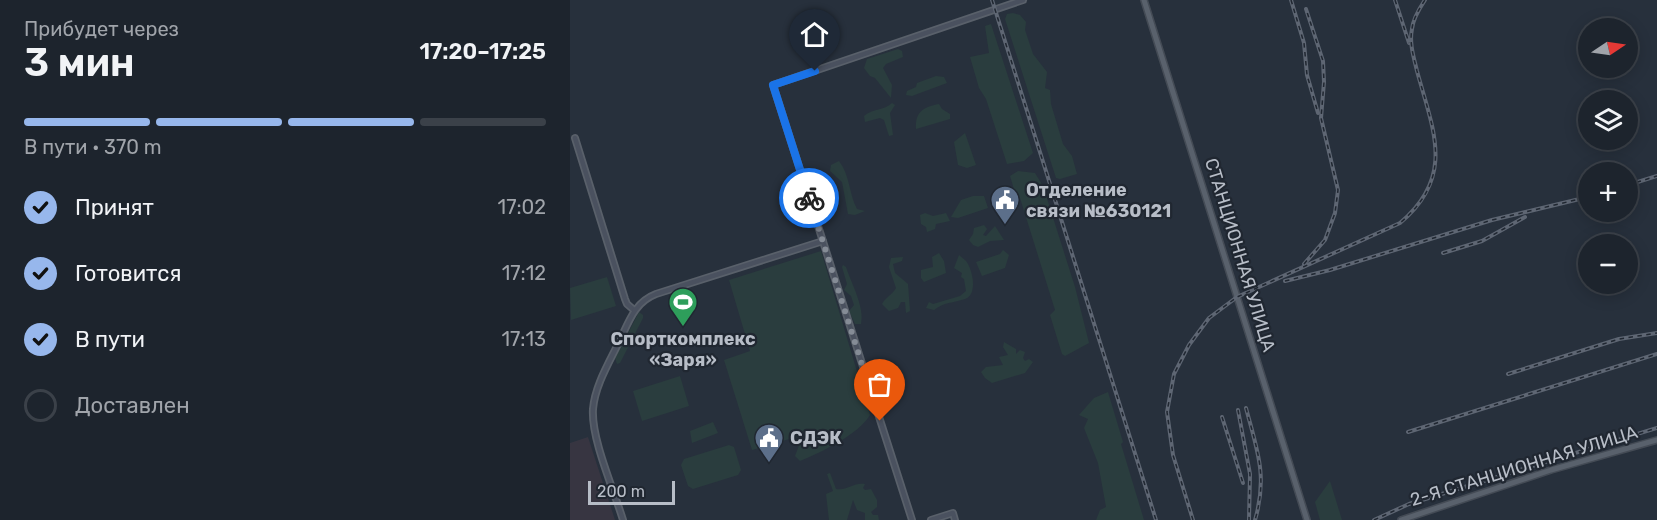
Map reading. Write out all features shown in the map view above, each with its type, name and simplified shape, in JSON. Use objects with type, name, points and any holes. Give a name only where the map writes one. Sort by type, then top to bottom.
[{"type":"main road","name":"СТАНЦИОННАЯ УЛИЦА","points":[[1144,0],[1307,520]]},
{"type":"main road","name":"2-Я СТАНЦИОННАЯ УЛИЦА","points":[[1401,520],[1551,470],[1657,440]]},
{"type":"street","points":[[912,520],[773,85],[1023,0]]},
{"type":"street","points":[[575,138],[625,299],[634,310]]},
{"type":"street","points":[[623,520],[595,428],[593,407],[598,386],[634,310],[656,294],[823,242]]},
{"type":"street","points":[[931,520],[953,513],[955,520]]},
{"type":"shaded area","points":[[1007,14],[1020,15],[1026,22],[1025,30],[1033,54],[1047,72],[1045,88],[1050,90],[1051,104],[1063,144],[1072,156],[1077,174],[1056,178],[1005,19]]},
{"type":"shaded area","points":[[991,24],[1033,153],[1024,161],[1007,164],[970,57],[989,53],[985,26]]},
{"type":"shaded area","points":[[898,49],[902,51],[903,57],[886,64],[883,68],[892,85],[891,98],[864,68],[867,59]]},
{"type":"shaded area","points":[[936,76],[944,77],[947,83],[912,96],[906,95],[907,91],[916,87],[917,83]]},
{"type":"shaded area","points":[[892,103],[895,105],[890,113],[893,135],[889,136],[884,120],[880,118],[865,122],[864,116]]},
{"type":"shaded area","points":[[939,104],[950,114],[950,119],[916,129],[917,118],[921,111]]},
{"type":"shaded area","points":[[965,133],[976,165],[967,168],[958,165],[954,142]]},
{"type":"shaded area","points":[[839,161],[843,166],[857,209],[865,211],[855,215],[848,214],[842,182],[830,171],[831,165]]},
{"type":"shaded area","points":[[1018,171],[1035,173],[1043,186],[1075,287],[1089,343],[1065,356],[1062,354],[1050,315],[1055,310],[1020,198],[1016,196],[1010,176]]},
{"type":"shaded area","points":[[973,196],[984,196],[988,208],[958,218],[951,217],[961,200]]},
{"type":"shaded area","points":[[925,213],[933,216],[946,213],[950,221],[936,224],[935,229],[927,232],[926,227],[921,224],[920,215]]},
{"type":"shaded area","points":[[984,225],[987,229],[983,235],[986,236],[995,226],[1004,240],[990,241],[978,247],[973,245],[969,240],[974,228]]},
{"type":"shaded area","points":[[1003,250],[1009,255],[1005,268],[982,276],[976,262],[1000,254]]},
{"type":"shaded area","points":[[821,251],[870,415],[849,436],[800,461],[795,456],[803,435],[752,450],[724,360],[750,351],[729,280]]},
{"type":"shaded area","points":[[939,253],[944,261],[946,273],[924,282],[921,278],[921,270],[933,267],[932,257]]},
{"type":"shaded area","points":[[959,255],[971,270],[972,293],[965,299],[945,304],[934,310],[926,308],[929,302],[933,304],[960,296],[966,291],[964,279],[961,277],[962,273],[954,268]]},
{"type":"shaded area","points":[[903,257],[902,261],[893,264],[895,273],[908,284],[910,311],[906,313],[905,302],[901,302],[898,308],[889,311],[882,304],[896,288],[889,267],[891,258]]},
{"type":"shaded area","points":[[843,265],[846,267],[859,303],[861,324],[855,324],[849,311],[854,305],[851,296],[844,290],[847,284]]},
{"type":"shaded area","points":[[607,277],[616,306],[571,320],[570,288]]},
{"type":"shaded area","points":[[639,312],[643,318],[620,363],[617,364],[615,358]]},
{"type":"shaded area","points":[[1004,342],[1016,349],[1016,354],[1020,350],[1025,352],[1023,358],[1025,361],[1029,359],[1033,362],[1025,373],[992,383],[981,372],[986,367],[1003,365],[999,357],[1008,355],[1003,347]]},
{"type":"shaded area","points":[[680,376],[689,406],[642,421],[633,391]]},
{"type":"shaded area","points":[[1108,392],[1144,520],[1096,520],[1100,510],[1106,507],[1098,463],[1084,428],[1088,419],[1079,415],[1094,398]]},
{"type":"shaded area","points":[[713,422],[718,433],[692,443],[690,431]]},
{"type":"shaded area","points":[[588,437],[615,520],[570,520],[570,443]]},
{"type":"shaded area","points":[[729,445],[734,447],[741,470],[738,475],[693,489],[688,486],[681,465],[684,459]]},
{"type":"shaded area","points":[[830,473],[836,489],[865,484],[863,488],[865,490],[871,489],[877,500],[877,507],[871,512],[873,515],[878,515],[879,520],[865,520],[865,513],[857,510],[853,500],[847,520],[829,520],[826,494],[833,491],[827,474]]},
{"type":"shaded area","points":[[1330,481],[1342,520],[1320,520],[1315,502]]},
{"type":"railway","points":[[992,0],[1156,520]]},
{"type":"railway","points":[[1291,0],[1304,43],[1307,75],[1318,113]]},
{"type":"railway","points":[[1395,0],[1409,43]]},
{"type":"railway","points":[[1193,520],[1173,455],[1167,412],[1174,374],[1189,345],[1209,318],[1237,297],[1400,223],[1429,188],[1436,152],[1411,40],[1414,22],[1425,0]]},
{"type":"railway","points":[[1304,264],[1325,240],[1335,213],[1338,190],[1321,118],[1323,61],[1306,9]]},
{"type":"railway","points":[[1638,182],[1657,176]]},
{"type":"railway","points":[[1285,281],[1330,270],[1492,220],[1578,199]]},
{"type":"railway","points":[[1443,253],[1482,241],[1525,217]]},
{"type":"railway","points":[[1508,374],[1619,339],[1657,333]]},
{"type":"railway","points":[[1408,432],[1657,354]]},
{"type":"railway","points":[[1246,408],[1260,463],[1261,490],[1255,520]]},
{"type":"railway","points":[[1238,410],[1250,474],[1249,520]]},
{"type":"railway","points":[[1222,417],[1243,483]]},
{"type":"railway","points":[[1374,520],[1409,504],[1657,428]]},
{"type":"way so far","points":[[809,198],[880,421]]},
{"type":"place","name":"Отделение связи №630121","points":[[1005,226]]},
{"type":"place","name":"Спорткомплекс «Заря»","points":[[683,328]]},
{"type":"place","name":"СДЭК","points":[[769,464]]},
{"type":"route","points":[[809,198],[773,85],[815,71]]}]
